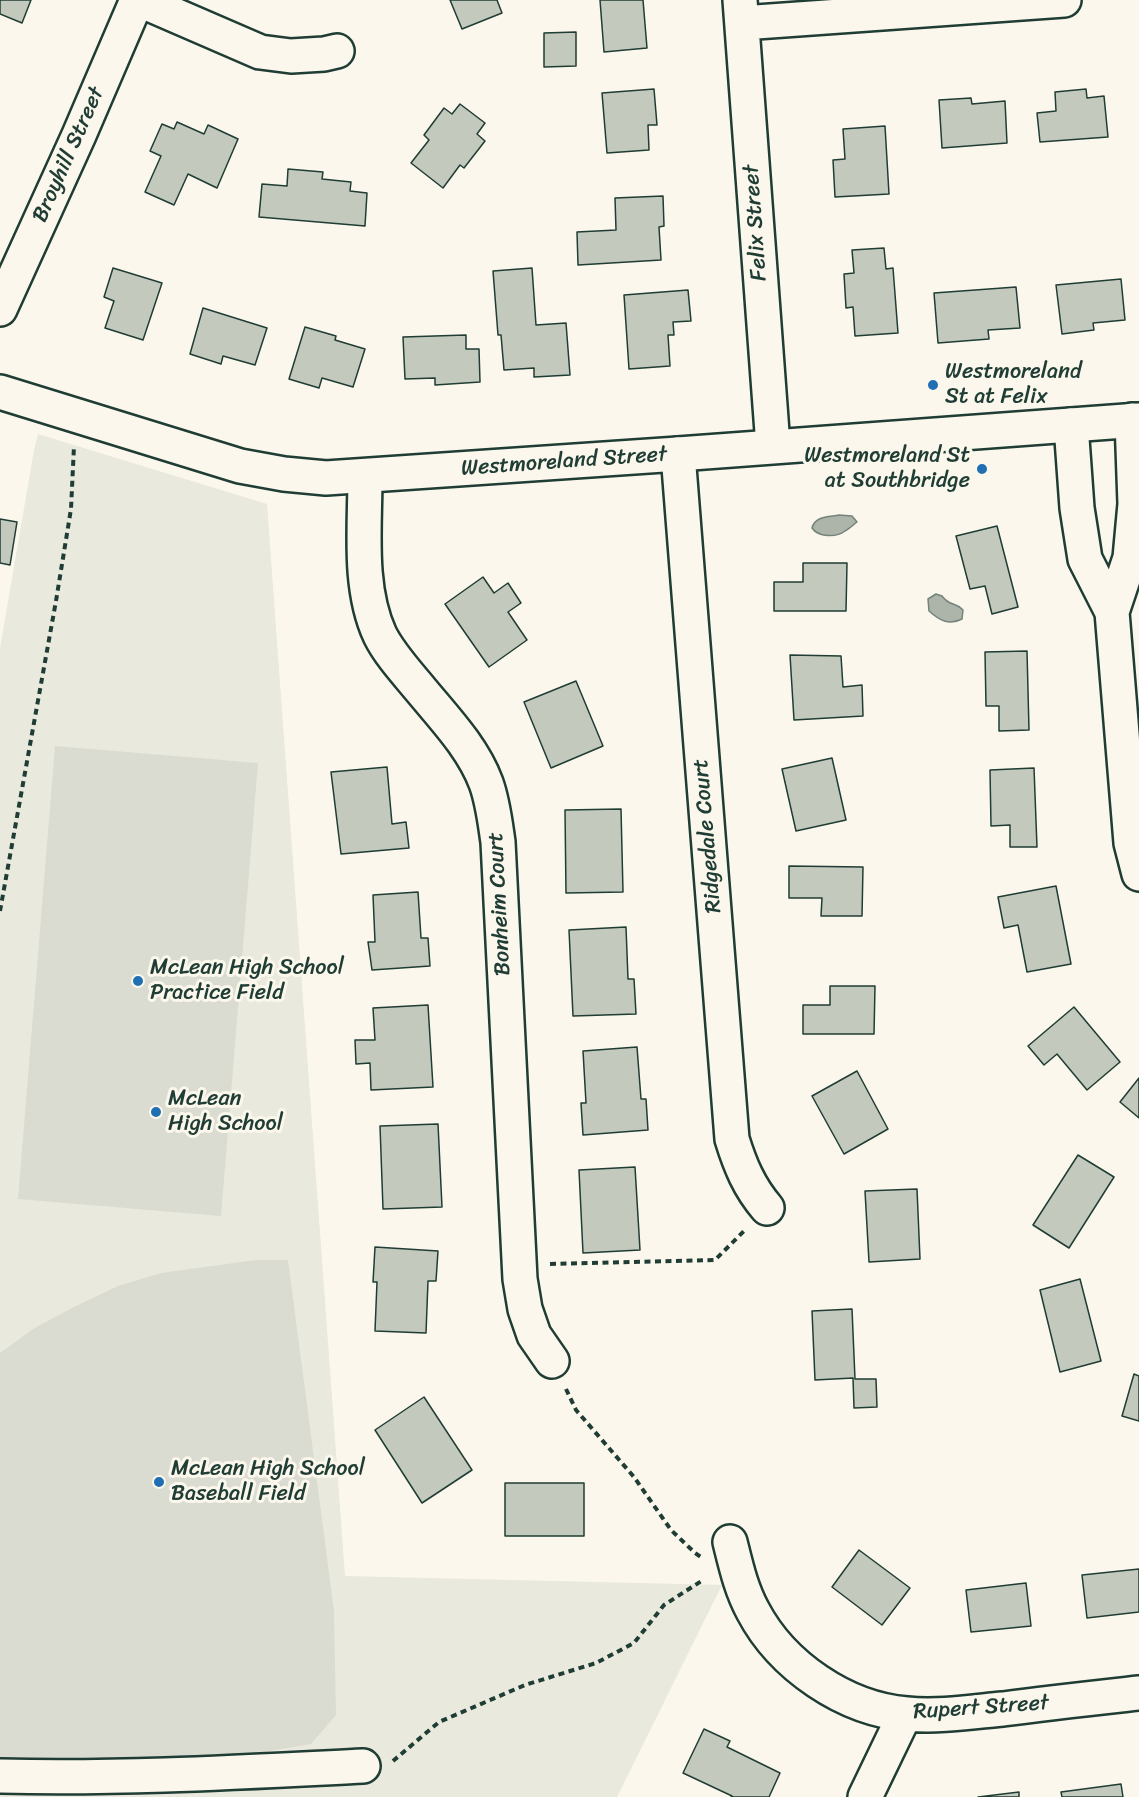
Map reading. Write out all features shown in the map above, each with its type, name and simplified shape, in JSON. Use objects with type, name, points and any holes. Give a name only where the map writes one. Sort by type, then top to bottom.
[{"type":"street","points":[[139,0],[261,52],[291,56],[337,51]]},
{"type":"street","name":"Broyhill Street","points":[[0,309],[139,0]]},
{"type":"street","points":[[741,12],[1064,0]]},
{"type":"street","name":"Felix Street","points":[[741,12],[772,446]]},
{"type":"street","name":"Westmoreland Street","points":[[0,392],[240,466],[284,474],[326,478],[1135,420]]},
{"type":"street","points":[[1112,612],[1130,558],[1135,504],[1135,420]]},
{"type":"street","points":[[1071,425],[1077,508],[1085,559],[1112,612],[1131,843],[1139,874]]},
{"type":"street","name":"Ridgedale Court","points":[[678,454],[732,1139],[741,1170],[756,1196],[767,1208]]},
{"type":"street","name":"Bonheim Court","points":[[365,476],[366,575],[370,606],[381,635],[398,662],[460,737],[486,783],[494,807],[498,842],[519,1265],[525,1309],[534,1335],[552,1361]]},
{"type":"street","name":"Rupert Street","points":[[730,1542],[738,1578],[754,1612],[775,1643],[803,1671],[836,1692],[870,1706],[905,1714],[940,1716],[1139,1693]]},
{"type":"street","points":[[865,1797],[905,1714]]},
{"type":"street","points":[[0,1776],[60,1778],[192,1775],[363,1766]]},
{"type":"path","points":[[0,910],[71,508],[75,415]]},
{"type":"path","points":[[519,1265],[715,1260],[767,1208]]},
{"type":"path","points":[[552,1361],[576,1410],[634,1477],[671,1530],[695,1553],[738,1578]]},
{"type":"path","points":[[363,1766],[393,1761],[439,1722],[525,1685],[596,1663],[634,1643],[664,1605],[703,1580]]},
{"type":"shaded area","name":"McLean High School","points":[[38,434],[267,504],[345,1576],[722,1585],[617,1797],[0,1797],[0,648]]},
{"type":"shaded area","points":[[839,515],[852,516],[857,522],[832,536],[818,533],[812,528],[819,519]]},
{"type":"shaded area","points":[[936,594],[963,610],[962,619],[953,622],[944,621],[929,611],[928,599]]},
{"type":"shaded area","name":"McLean High School Practice Field","points":[[55,746],[258,763],[221,1216],[18,1199]]},
{"type":"shaded area","name":"McLean High School Baseball Field","points":[[256,1260],[288,1260],[334,1611],[336,1715],[311,1744],[201,1763],[0,1762],[0,1353],[33,1329],[118,1286],[161,1273]]},
{"type":"building","points":[[0,0],[31,0],[22,23],[0,14]]},
{"type":"building","points":[[450,0],[497,0],[502,13],[462,29]]},
{"type":"building","points":[[600,0],[643,0],[647,48],[604,52]]},
{"type":"building","points":[[576,32],[576,66],[544,67],[544,33]]},
{"type":"building","points":[[654,89],[657,125],[648,125],[649,150],[607,153],[602,93]]},
{"type":"building","points":[[1086,89],[1087,98],[1104,96],[1108,137],[1040,142],[1037,113],[1056,111],[1055,92]]},
{"type":"building","points":[[971,98],[972,104],[1005,101],[1007,143],[942,148],[939,100]]},
{"type":"building","points":[[460,104],[485,123],[477,134],[485,141],[464,168],[460,165],[443,188],[411,163],[429,140],[424,135],[444,108],[452,114]]},
{"type":"building","points":[[177,122],[204,134],[208,125],[238,139],[217,188],[188,174],[174,205],[145,192],[161,156],[150,151],[162,124],[174,129]]},
{"type":"building","points":[[885,126],[889,194],[835,197],[833,160],[845,159],[843,129]]},
{"type":"building","points":[[288,169],[323,172],[322,179],[351,182],[350,191],[367,193],[365,226],[259,217],[262,184],[287,186]]},
{"type":"building","points":[[663,196],[664,226],[659,227],[661,260],[578,265],[577,232],[616,230],[615,198]]},
{"type":"building","points":[[884,248],[886,269],[893,268],[898,333],[855,336],[853,307],[846,308],[844,274],[854,273],[852,250]]},
{"type":"building","points":[[113,268],[162,283],[143,340],[105,328],[114,301],[104,297]]},
{"type":"building","points":[[532,268],[536,325],[566,323],[570,375],[534,377],[534,368],[504,370],[501,335],[498,335],[493,271]]},
{"type":"building","points":[[1121,279],[1125,320],[1093,323],[1094,330],[1062,334],[1056,285]]},
{"type":"building","points":[[1016,287],[1020,328],[988,330],[989,339],[938,343],[934,293]]},
{"type":"building","points":[[688,290],[691,321],[673,322],[674,335],[668,335],[670,366],[629,369],[624,295]]},
{"type":"building","points":[[203,308],[267,328],[255,365],[223,356],[221,364],[190,354]]},
{"type":"building","points":[[305,327],[336,336],[335,340],[365,349],[353,387],[322,378],[319,388],[289,379]]},
{"type":"building","points":[[466,335],[466,349],[479,349],[480,382],[435,385],[435,378],[405,379],[403,337]]},
{"type":"building","points":[[0,519],[17,522],[10,565],[0,563]]},
{"type":"building","points":[[997,526],[1018,607],[992,614],[985,586],[970,589],[956,536]]},
{"type":"building","points":[[803,563],[847,563],[846,611],[774,611],[774,582],[803,582]]},
{"type":"building","points":[[483,577],[494,593],[508,583],[521,603],[508,612],[527,640],[489,667],[445,604]]},
{"type":"building","points":[[1027,651],[1029,730],[999,731],[999,706],[986,706],[985,652]]},
{"type":"building","points":[[790,655],[841,656],[843,687],[862,685],[863,716],[794,720]]},
{"type":"building","points":[[576,681],[603,746],[551,768],[524,702]]},
{"type":"building","points":[[832,758],[846,820],[796,831],[782,769]]},
{"type":"building","points":[[387,767],[392,824],[406,822],[409,848],[341,854],[331,772]]},
{"type":"building","points":[[1034,768],[1037,847],[1010,847],[1010,825],[991,826],[990,770]]},
{"type":"building","points":[[621,809],[623,892],[566,893],[565,810]]},
{"type":"building","points":[[789,866],[863,867],[862,916],[821,916],[822,898],[789,898]]},
{"type":"building","points":[[1056,886],[1071,964],[1027,972],[1018,925],[1004,928],[998,897]]},
{"type":"building","points":[[418,892],[421,938],[428,938],[430,966],[372,970],[368,942],[375,942],[373,895]]},
{"type":"building","points":[[626,927],[628,979],[634,979],[636,1014],[573,1016],[569,930]]},
{"type":"building","points":[[830,986],[875,986],[874,1034],[803,1034],[803,1005],[830,1005]]},
{"type":"building","points":[[428,1005],[433,1087],[371,1090],[370,1063],[356,1064],[355,1040],[375,1040],[373,1008]]},
{"type":"building","points":[[1074,1007],[1120,1062],[1087,1090],[1057,1054],[1044,1065],[1028,1046]]},
{"type":"building","points":[[637,1047],[641,1099],[646,1099],[648,1130],[583,1135],[581,1103],[586,1103],[583,1051]]},
{"type":"building","points":[[857,1071],[888,1129],[844,1154],[812,1096]]},
{"type":"building","points":[[1139,1078],[1139,1118],[1120,1102]]},
{"type":"building","points":[[438,1124],[442,1207],[383,1209],[380,1126]]},
{"type":"building","points":[[1078,1155],[1114,1177],[1069,1248],[1033,1225]]},
{"type":"building","points":[[635,1167],[640,1250],[583,1253],[579,1170]]},
{"type":"building","points":[[917,1189],[920,1259],[869,1262],[865,1191]]},
{"type":"building","points":[[375,1247],[438,1251],[436,1281],[428,1281],[426,1333],[375,1331],[377,1282],[373,1282]]},
{"type":"building","points":[[1080,1279],[1101,1361],[1060,1372],[1040,1290]]},
{"type":"building","points":[[852,1309],[855,1379],[876,1379],[877,1407],[854,1408],[853,1378],[815,1380],[812,1311]]},
{"type":"building","points":[[1134,1374],[1139,1376],[1139,1421],[1122,1416]]},
{"type":"building","points":[[424,1397],[472,1470],[422,1503],[375,1430]]},
{"type":"building","points":[[505,1483],[584,1483],[584,1536],[505,1536]]},
{"type":"building","points":[[859,1550],[910,1588],[882,1625],[832,1587]]},
{"type":"building","points":[[1139,1569],[1139,1612],[1087,1618],[1082,1575]]},
{"type":"building","points":[[1026,1583],[1031,1626],[971,1632],[966,1590]]},
{"type":"building","points":[[704,1729],[730,1741],[727,1747],[780,1773],[769,1797],[731,1797],[683,1773]]},
{"type":"building","points":[[1121,1784],[1123,1797],[1062,1797],[1061,1792]]},
{"type":"building","points":[[1019,1792],[1019,1797],[978,1797]]},
{"type":"place","name":"Westmoreland St at Felix","points":[[933,385]]},
{"type":"place","name":"Westmoreland St at Southbridge","points":[[982,469]]},
{"type":"place","name":"McLean High School Practice Field","points":[[138,981]]},
{"type":"place","name":"McLean High School","points":[[156,1112]]},
{"type":"place","name":"McLean High School Baseball Field","points":[[159,1482]]}]
